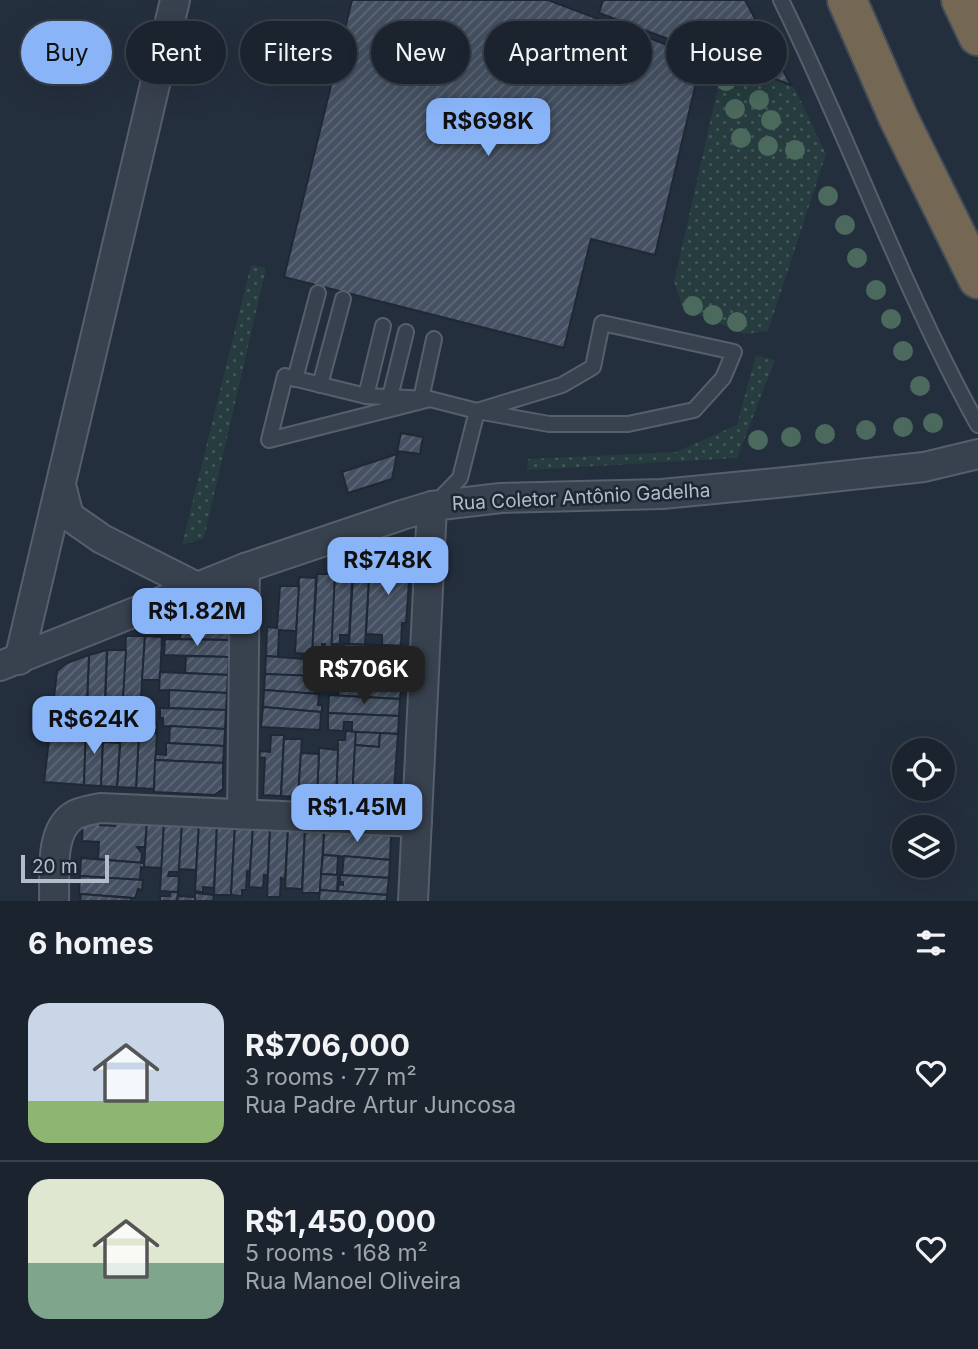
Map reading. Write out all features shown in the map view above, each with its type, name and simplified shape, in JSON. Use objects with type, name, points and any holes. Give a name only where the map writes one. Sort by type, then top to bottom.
[{"type":"highway","points":[[847,0],[898,117],[978,279]]},
{"type":"highway","points":[[961,0],[978,36]]},
{"type":"street","points":[[10,663],[61,483],[175,0]]},
{"type":"street","name":"Rua Coletor Antônio Gadelha","points":[[10,663],[245,568],[401,514],[432,506],[501,498],[662,494],[924,467],[978,454]]},
{"type":"street","points":[[61,483],[69,516],[102,539],[197,587]]},
{"type":"street","points":[[413,901],[432,506]]},
{"type":"street","points":[[242,814],[245,568]]},
{"type":"street","points":[[54,901],[56,847],[62,828],[74,815],[100,808],[417,822]]},
{"type":"lane","points":[[781,0],[804,46],[943,363],[978,425]]},
{"type":"lane","points":[[295,379],[318,293]]},
{"type":"lane","points":[[320,385],[343,299]]},
{"type":"lane","points":[[426,399],[268,440],[285,376],[366,396],[426,399],[477,411],[549,424],[628,424],[694,411],[723,378],[734,352],[602,323],[593,367],[562,385],[477,411]]},
{"type":"lane","points":[[366,396],[383,326]]},
{"type":"lane","points":[[390,397],[406,332]]},
{"type":"lane","points":[[426,399],[434,339]]},
{"type":"lane","points":[[432,506],[460,478],[477,411]]},
{"type":"green space","points":[[719,84],[786,84],[794,87],[826,154],[768,331],[745,334],[683,308],[674,282]]},
{"type":"green space","points":[[251,265],[266,268],[204,538],[182,545]]},
{"type":"green space","points":[[756,355],[775,360],[737,458],[527,470],[528,459],[676,452],[737,425]]},
{"type":"building","points":[[352,0],[548,0],[604,21],[484,21],[484,84],[652,84],[652,39],[666,44],[666,84],[696,84],[655,255],[591,239],[564,348],[284,277],[331,84],[357,84],[357,21],[347,21]]},
{"type":"building","points":[[603,0],[745,0],[756,21],[666,21],[666,38],[652,33],[652,21],[620,21],[599,13]]},
{"type":"building","points":[[401,433],[423,437],[420,454],[397,451]]},
{"type":"building","points":[[397,454],[392,479],[348,493],[342,472]]},
{"type":"building","points":[[411,555],[406,623],[402,623],[401,646],[382,645],[382,635],[366,634],[370,557]]},
{"type":"building","points":[[354,559],[370,560],[365,645],[349,644]]},
{"type":"building","points":[[353,564],[349,635],[340,635],[340,644],[331,644],[335,565]]},
{"type":"building","points":[[317,574],[335,574],[331,654],[324,654],[325,644],[322,644],[321,652],[312,651]]},
{"type":"building","points":[[299,577],[316,578],[312,654],[295,653]]},
{"type":"building","points":[[280,586],[299,586],[296,631],[279,630],[278,657],[266,656],[267,627],[277,628]]},
{"type":"building","points":[[226,601],[231,606],[230,640],[180,639],[181,619]]},
{"type":"building","points":[[126,636],[145,636],[139,729],[121,727]]},
{"type":"building","points":[[145,636],[162,637],[160,680],[142,680]]},
{"type":"building","points":[[165,639],[230,640],[229,657],[164,655]]},
{"type":"building","points":[[344,644],[401,646],[400,664],[330,661],[331,649],[343,649]]},
{"type":"building","points":[[107,650],[126,650],[122,713],[105,713]]},
{"type":"building","points":[[107,650],[104,720],[94,719],[94,725],[86,725],[89,655]]},
{"type":"building","points":[[89,655],[86,725],[51,723],[57,671],[67,663]]},
{"type":"building","points":[[186,656],[229,657],[228,675],[185,673]]},
{"type":"building","points":[[266,656],[330,661],[330,668],[327,668],[326,677],[265,674]]},
{"type":"building","points":[[330,661],[406,664],[405,681],[333,677],[334,667],[330,667]]},
{"type":"building","points":[[160,672],[228,675],[227,693],[159,690]]},
{"type":"building","points":[[265,674],[317,676],[315,694],[264,690]]},
{"type":"building","points":[[330,677],[402,681],[400,699],[338,696],[339,687],[329,684]]},
{"type":"building","points":[[169,690],[227,693],[226,710],[169,708]]},
{"type":"building","points":[[264,690],[319,694],[318,705],[322,705],[322,712],[263,707]]},
{"type":"building","points":[[329,695],[400,699],[399,716],[328,713]]},
{"type":"building","points":[[263,707],[321,712],[320,730],[261,727]]},
{"type":"building","points":[[160,708],[226,710],[225,729],[163,726]]},
{"type":"building","points":[[328,713],[399,716],[398,734],[352,732],[352,722],[344,722],[343,731],[328,730]]},
{"type":"building","points":[[104,720],[121,721],[121,727],[104,726]]},
{"type":"building","points":[[51,723],[70,724],[70,730],[86,730],[84,785],[44,782]]},
{"type":"building","points":[[140,723],[157,724],[157,730],[139,729]]},
{"type":"building","points":[[86,725],[104,726],[104,736],[98,736],[98,742],[103,742],[101,786],[84,785]]},
{"type":"building","points":[[170,726],[225,729],[224,746],[169,743]]},
{"type":"building","points":[[346,731],[356,732],[352,800],[336,799],[338,740],[345,740]]},
{"type":"building","points":[[139,732],[157,733],[154,789],[136,788]]},
{"type":"building","points":[[356,732],[380,733],[379,747],[355,745]]},
{"type":"building","points":[[121,733],[139,734],[136,788],[117,787]]},
{"type":"building","points":[[380,733],[398,734],[393,803],[352,800],[355,745],[379,747]]},
{"type":"building","points":[[271,735],[284,735],[281,796],[263,795],[265,758],[259,757],[260,751],[270,752]]},
{"type":"building","points":[[284,739],[302,739],[298,797],[281,796]]},
{"type":"building","points":[[103,742],[120,743],[117,787],[101,786]]},
{"type":"building","points":[[166,743],[224,746],[223,763],[155,760],[156,754],[166,755]]},
{"type":"building","points":[[319,748],[338,750],[336,799],[317,798]]},
{"type":"building","points":[[301,753],[319,754],[317,798],[298,797]]},
{"type":"building","points":[[155,760],[223,763],[223,789],[214,795],[154,792]]},
{"type":"building","points":[[128,819],[147,820],[145,847],[137,847],[142,853],[141,863],[98,859],[99,842],[82,841],[83,820],[101,821],[100,825],[115,826],[128,824]]},
{"type":"building","points":[[147,821],[164,822],[162,868],[144,867]]},
{"type":"building","points":[[164,822],[182,823],[179,872],[169,872],[168,876],[179,876],[178,892],[160,891]]},
{"type":"building","points":[[182,823],[199,824],[196,870],[179,869]]},
{"type":"building","points":[[199,824],[217,825],[214,888],[203,887],[203,892],[195,891]]},
{"type":"building","points":[[217,825],[235,826],[231,895],[214,895]]},
{"type":"building","points":[[235,826],[253,827],[250,871],[247,871],[246,890],[242,890],[242,896],[231,895]]},
{"type":"building","points":[[253,827],[270,829],[268,875],[264,875],[263,888],[249,887]]},
{"type":"building","points":[[324,828],[391,833],[390,860],[323,855]]},
{"type":"building","points":[[270,829],[288,830],[285,879],[281,878],[280,897],[267,897]]},
{"type":"building","points":[[288,830],[305,831],[302,889],[285,888]]},
{"type":"building","points":[[305,831],[324,832],[320,893],[302,893]]},
{"type":"building","points":[[323,855],[338,856],[337,875],[321,874]]},
{"type":"building","points":[[344,856],[390,860],[389,878],[342,875]]},
{"type":"building","points":[[81,858],[144,863],[144,868],[141,867],[140,880],[80,876]]},
{"type":"building","points":[[321,874],[338,875],[337,892],[320,890]]},
{"type":"building","points":[[340,875],[389,878],[387,895],[338,892],[339,884],[343,885]]},
{"type":"building","points":[[80,876],[143,880],[142,890],[138,889],[135,898],[79,894]]},
{"type":"building","points":[[320,890],[387,895],[387,901],[319,901]]},
{"type":"building","points":[[170,892],[178,892],[177,901],[160,901],[160,896],[170,896]]},
{"type":"building","points":[[195,893],[214,895],[213,901],[195,901]]},
{"type":"building","points":[[81,894],[131,898],[131,901],[80,901]]},
{"type":"building","points":[[178,896],[195,897],[195,901],[177,901]]}]
